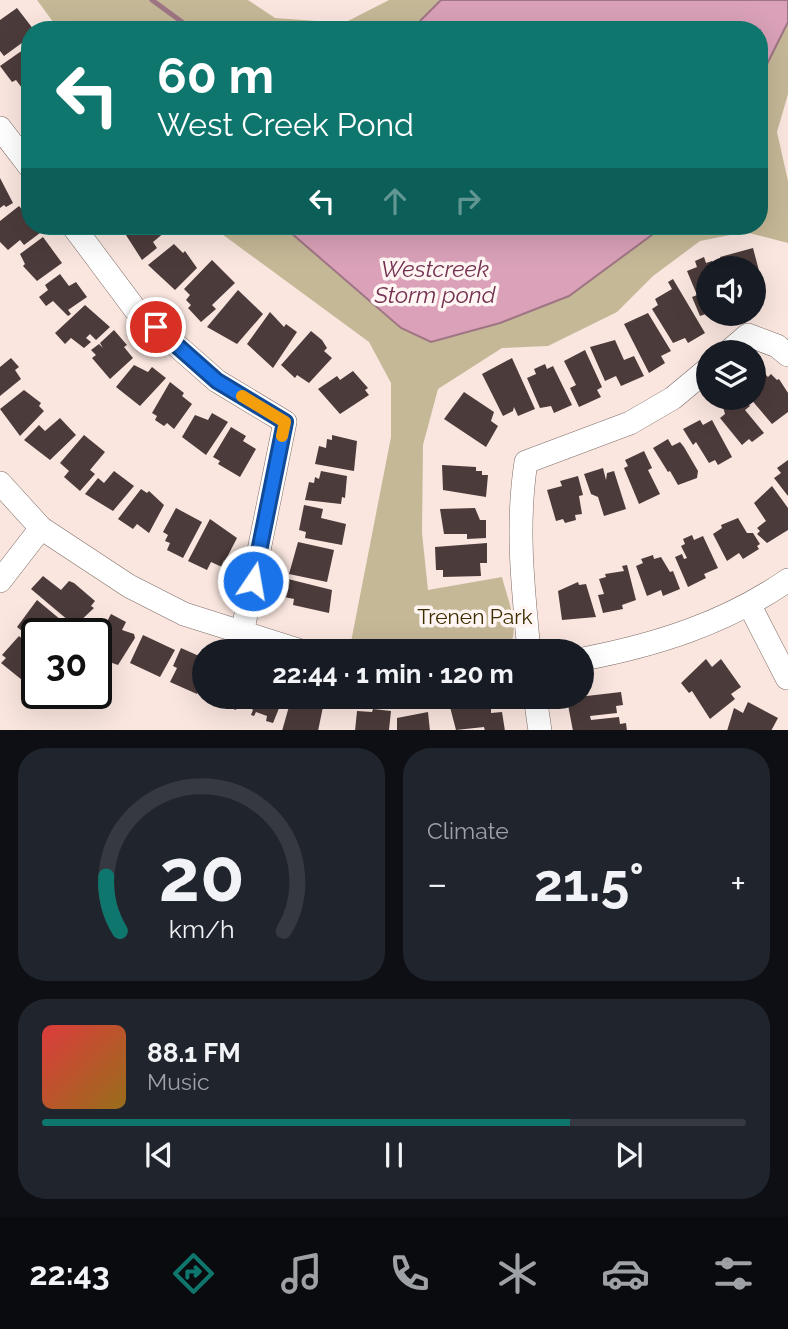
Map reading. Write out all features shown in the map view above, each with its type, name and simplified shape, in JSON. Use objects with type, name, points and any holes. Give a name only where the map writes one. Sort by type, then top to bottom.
[{"type":"street","points":[[0,128],[21,155]]},
{"type":"street","points":[[80,235],[135,309],[217,381],[285,422],[242,634]]},
{"type":"street","points":[[742,340],[748,335],[761,340]]},
{"type":"street","points":[[766,342],[788,355]]},
{"type":"street","points":[[529,639],[521,563],[520,504],[526,462],[630,423],[673,398],[696,379]]},
{"type":"street","points":[[0,484],[41,528],[129,586],[184,614],[259,639]]},
{"type":"street","points":[[0,581],[41,528]]},
{"type":"street","points":[[594,658],[642,648],[750,606],[788,580]]},
{"type":"street","points":[[750,606],[787,678]]},
{"type":"street","points":[[537,709],[540,730]]},
{"type":"green space","points":[[37,0],[248,0],[275,18],[316,21],[52,21]]},
{"type":"green space","points":[[389,0],[441,0],[420,21],[348,21]]},
{"type":"green space","name":"Trenen Park","points":[[788,22],[788,94],[777,132],[788,181],[788,243],[757,235],[768,235],[768,62]]},
{"type":"green space","name":"Trenen Park","points":[[223,235],[293,235],[338,274],[431,342],[500,323],[569,296],[652,235],[730,235],[700,241],[653,276],[617,312],[548,346],[502,348],[438,389],[423,445],[422,533],[428,590],[502,577],[514,626],[512,639],[352,639],[391,437],[391,383],[369,342]]},
{"type":"water","points":[[441,0],[788,0],[788,22],[768,62],[768,21],[420,21]]},
{"type":"water","name":"Westcreek Storm pond","points":[[293,235],[652,235],[569,296],[500,323],[431,342],[401,328]]},
{"type":"building","points":[[17,8],[27,21],[21,21],[21,44],[4,56],[0,51],[0,20]]},
{"type":"building","points":[[21,51],[21,87],[16,80],[12,82],[0,66]]},
{"type":"building","points":[[0,178],[13,203],[0,208]]},
{"type":"building","points":[[19,206],[21,235],[37,235],[24,245],[20,240],[8,250],[0,242],[0,221]]},
{"type":"building","points":[[126,235],[161,235],[153,242],[157,248],[142,260]]},
{"type":"building","points":[[43,237],[62,263],[37,281],[23,266],[25,264],[20,254]]},
{"type":"building","points":[[174,244],[183,253],[185,251],[197,268],[175,290],[148,265]]},
{"type":"building","points":[[753,248],[755,256],[724,256]]},
{"type":"building","points":[[212,260],[235,283],[212,305],[216,309],[201,322],[188,308],[191,305],[186,300],[190,295],[184,289]]},
{"type":"building","points":[[696,267],[696,293],[687,271]]},
{"type":"building","points":[[60,274],[69,286],[76,282],[87,297],[68,310],[71,314],[68,316],[53,301],[46,306],[39,297],[48,290],[45,285]]},
{"type":"building","points":[[673,279],[696,318],[696,326],[701,326],[705,333],[688,343],[685,338],[673,343],[652,309],[658,305],[655,299],[672,289],[668,282]]},
{"type":"building","points":[[238,290],[263,314],[237,344],[207,327]]},
{"type":"building","points":[[85,305],[110,327],[96,340],[90,334],[86,338],[91,342],[84,348],[71,338],[65,344],[55,333]]},
{"type":"building","points":[[270,312],[284,327],[286,324],[297,332],[273,368],[247,344]]},
{"type":"building","points":[[648,313],[671,351],[661,356],[665,363],[649,373],[624,324]]},
{"type":"building","points":[[114,330],[127,345],[124,347],[133,358],[110,379],[92,358],[96,355],[91,350],[99,344],[103,348],[100,343]]},
{"type":"building","points":[[311,331],[322,340],[327,348],[324,351],[332,358],[309,383],[297,375],[295,378],[281,365]]},
{"type":"building","points":[[615,340],[624,360],[634,356],[644,376],[621,386],[616,376],[605,381],[590,347]]},
{"type":"building","points":[[585,350],[602,387],[597,390],[601,397],[579,407],[570,388],[576,385],[564,361]]},
{"type":"building","points":[[11,358],[19,367],[15,370],[21,379],[0,396],[0,367]]},
{"type":"building","points":[[512,358],[535,409],[518,416],[514,407],[513,411],[503,416],[482,374]]},
{"type":"building","points":[[545,364],[547,369],[553,366],[572,405],[554,413],[551,406],[540,408],[527,378],[536,374],[534,369]]},
{"type":"building","points":[[134,365],[148,372],[152,367],[166,378],[140,406],[116,387]]},
{"type":"building","points":[[353,371],[368,388],[365,390],[369,395],[340,414],[318,389],[337,376],[340,380]]},
{"type":"building","points":[[771,374],[779,379],[788,393],[788,412],[772,424],[760,410],[766,410],[766,375],[768,377]]},
{"type":"building","points":[[170,382],[184,393],[182,396],[192,404],[174,429],[167,423],[164,426],[155,420],[157,416],[152,413]]},
{"type":"building","points":[[24,390],[41,403],[39,406],[44,411],[20,436],[0,409]]},
{"type":"building","points":[[464,392],[494,412],[491,421],[498,426],[486,447],[444,419]]},
{"type":"building","points":[[724,410],[745,410],[764,433],[752,442],[749,439],[742,445],[720,418],[725,414]]},
{"type":"building","points":[[212,413],[228,422],[206,455],[182,437],[195,415],[208,420]]},
{"type":"building","points":[[60,418],[76,435],[50,460],[24,440],[39,425],[45,431]]},
{"type":"building","points":[[700,420],[703,425],[712,420],[732,457],[718,465],[715,460],[709,463],[696,442],[693,445],[683,429]]},
{"type":"building","points":[[231,427],[246,436],[243,441],[256,449],[240,477],[218,464],[220,461],[213,457]]},
{"type":"building","points":[[84,435],[105,452],[90,470],[95,474],[80,491],[64,477],[69,471],[60,463]]},
{"type":"building","points":[[332,435],[357,441],[354,471],[315,464],[319,446],[326,448],[327,439],[332,440]]},
{"type":"building","points":[[668,439],[672,446],[680,442],[684,447],[698,471],[697,478],[678,485],[670,471],[668,472],[653,448]]},
{"type":"building","points":[[644,451],[652,468],[648,470],[660,494],[639,504],[624,468],[628,466],[625,460]]},
{"type":"building","points":[[788,460],[788,496],[774,478],[781,473],[777,468]]},
{"type":"building","points":[[442,465],[476,467],[476,471],[482,471],[482,475],[488,475],[486,497],[443,490]]},
{"type":"building","points":[[603,468],[606,480],[607,473],[614,471],[626,509],[604,516],[598,497],[591,494],[584,474]]},
{"type":"building","points":[[114,471],[134,486],[113,511],[85,494],[98,478],[104,483]]},
{"type":"building","points":[[321,471],[347,476],[345,498],[342,497],[341,504],[305,500],[309,482],[314,483],[315,477],[319,479]]},
{"type":"building","points":[[578,476],[583,495],[579,496],[582,514],[575,515],[576,520],[565,523],[563,519],[556,521],[547,490],[562,486],[560,481]]},
{"type":"building","points":[[772,486],[788,508],[788,530],[767,543],[757,534],[760,531],[757,528],[766,521],[754,503]]},
{"type":"building","points":[[141,489],[147,493],[149,491],[164,505],[149,533],[137,524],[133,529],[118,519]]},
{"type":"building","points":[[304,505],[323,509],[321,518],[346,524],[342,545],[305,538],[306,532],[299,530]]},
{"type":"building","points":[[176,508],[202,522],[183,558],[167,550],[170,543],[165,541],[168,535],[163,532]]},
{"type":"building","points":[[475,508],[480,520],[486,520],[486,538],[467,539],[467,534],[444,534],[440,509]]},
{"type":"building","points":[[738,518],[747,533],[753,533],[760,544],[757,546],[759,549],[743,559],[739,553],[727,561],[713,534],[722,528],[721,525]]},
{"type":"building","points":[[210,519],[237,538],[222,567],[211,562],[207,570],[188,561]]},
{"type":"building","points":[[692,535],[694,540],[703,536],[718,568],[704,574],[706,578],[688,587],[675,557],[682,554],[684,559],[687,558],[681,546],[685,544],[683,539]]},
{"type":"building","points":[[298,542],[334,550],[327,582],[289,574]]},
{"type":"building","points":[[487,543],[487,563],[480,563],[481,576],[443,577],[443,570],[436,570],[435,547]]},
{"type":"building","points":[[653,555],[654,559],[661,557],[670,572],[673,571],[680,589],[663,596],[661,590],[647,596],[636,566],[643,563],[641,559]]},
{"type":"building","points":[[627,565],[636,600],[622,605],[623,609],[603,613],[598,595],[604,594],[599,579],[606,577],[605,574],[624,571],[622,566]]},
{"type":"building","points":[[43,576],[61,590],[69,581],[95,601],[91,606],[94,608],[83,618],[65,618],[31,589]]},
{"type":"building","points":[[288,579],[332,590],[329,613],[293,605],[294,599],[284,597]]},
{"type":"building","points":[[578,582],[579,585],[586,584],[596,617],[562,620],[558,591]]},
{"type":"building","points":[[37,600],[59,618],[24,618]]},
{"type":"building","points":[[111,614],[126,622],[122,630],[134,634],[135,638],[118,665],[112,663],[112,618],[109,618]]},
{"type":"building","points":[[143,635],[175,650],[160,677],[130,663]]},
{"type":"building","points":[[19,636],[21,638],[21,679],[1,663],[6,658],[2,655]]},
{"type":"building","points":[[181,648],[192,653],[192,692],[170,682],[177,668],[173,666]]},
{"type":"building","points":[[706,659],[712,667],[721,659],[741,687],[731,694],[735,699],[710,719],[692,691],[689,693],[681,683]]},
{"type":"building","points":[[621,692],[623,705],[616,706],[617,713],[590,716],[591,720],[619,717],[620,724],[626,723],[627,730],[573,730],[569,709],[594,709],[594,695]]},
{"type":"building","points":[[748,702],[778,718],[772,730],[727,730],[734,708],[743,713]]},
{"type":"building","points":[[279,709],[273,723],[266,721],[267,716],[256,712],[254,716],[251,715],[253,710]]},
{"type":"building","points":[[288,709],[323,709],[318,730],[282,730]]},
{"type":"building","points":[[451,709],[491,709],[491,713],[502,712],[505,730],[485,730],[484,727],[456,730]]},
{"type":"building","points":[[357,711],[391,711],[389,730],[355,730]]},
{"type":"building","points":[[428,712],[430,730],[397,730],[397,718]]},
{"type":"waterway","points":[[152,0],[181,21]]},
{"type":"slow traffic","points":[[242,396],[285,422],[282,436]]},
{"type":"route","points":[[156,327],[217,381],[285,422],[253,581]]}]
